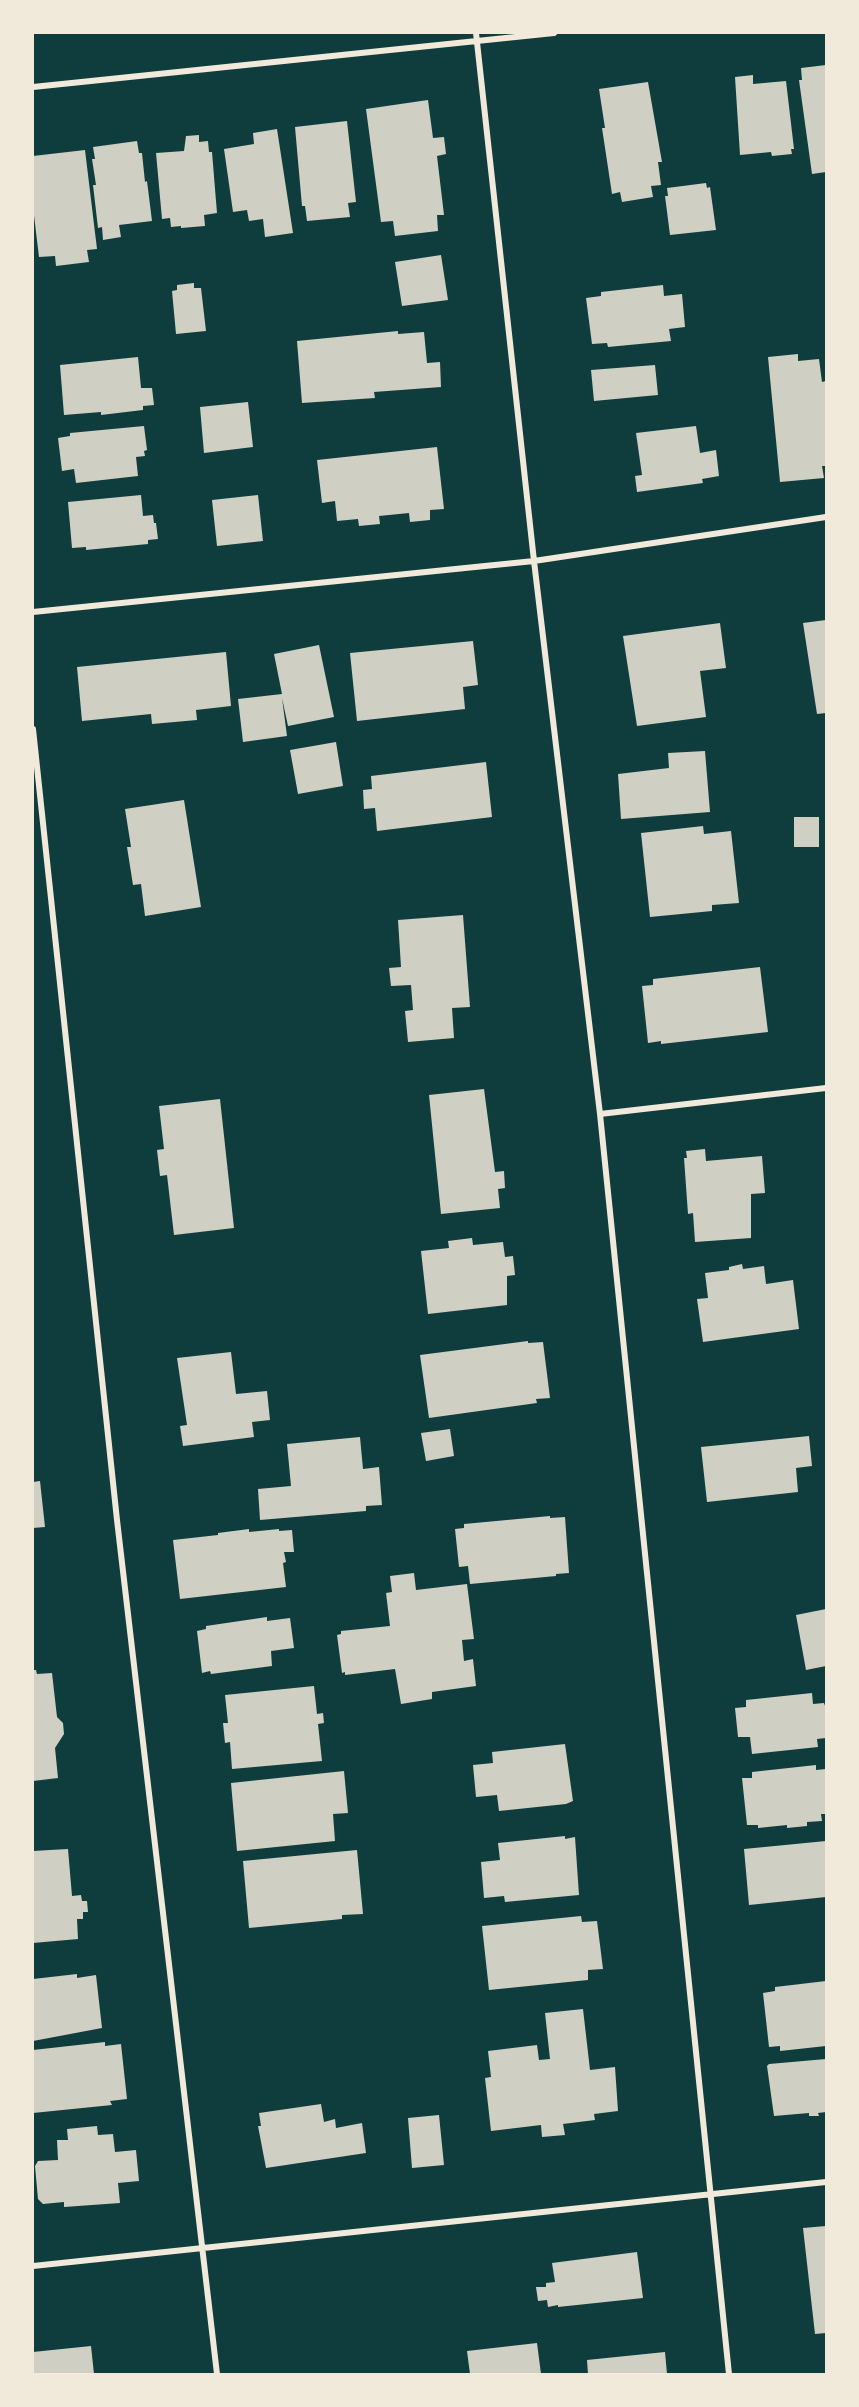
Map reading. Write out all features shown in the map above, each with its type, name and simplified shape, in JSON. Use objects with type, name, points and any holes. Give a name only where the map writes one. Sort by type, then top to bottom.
[{"type":"street","points":[[476,33],[534,561],[600,1114],[729,2374]]},
{"type":"street","points":[[33,87],[554,33]]},
{"type":"street","points":[[33,612],[534,561],[826,517]]},
{"type":"street","points":[[33,729],[117,1520],[217,2374]]},
{"type":"street","points":[[600,1114],[826,1088]]},
{"type":"street","points":[[33,2266],[826,2182]]},
{"type":"building","points":[[826,65],[826,172],[812,174],[799,80],[802,80],[801,68]]},
{"type":"building","points":[[753,75],[753,84],[786,81],[794,149],[791,149],[792,154],[772,156],[771,152],[740,155],[735,77]]},
{"type":"building","points":[[648,82],[662,162],[658,162],[661,185],[651,186],[653,197],[622,202],[620,192],[612,194],[602,128],[605,128],[599,89]]},
{"type":"building","points":[[428,100],[433,138],[444,137],[446,154],[437,156],[444,215],[437,215],[438,231],[395,236],[393,221],[381,222],[366,109]]},
{"type":"building","points":[[347,121],[356,202],[348,203],[350,217],[307,221],[305,206],[302,206],[295,127]]},
{"type":"building","points":[[277,129],[293,233],[265,237],[263,219],[249,221],[247,210],[233,212],[224,149],[254,144],[253,133]]},
{"type":"building","points":[[199,135],[199,142],[208,141],[209,152],[212,152],[217,213],[204,215],[205,226],[171,227],[170,218],[162,219],[156,153],[184,151],[186,136]]},
{"type":"building","points":[[137,141],[139,153],[142,153],[152,221],[119,225],[121,237],[103,240],[102,227],[98,228],[93,185],[96,185],[92,159],[95,159],[93,147]]},
{"type":"building","points":[[85,150],[97,249],[87,250],[89,262],[56,266],[55,256],[39,257],[33,207],[33,156]]},
{"type":"building","points":[[706,183],[707,188],[710,187],[716,230],[670,235],[665,196],[668,196],[667,188]]},
{"type":"building","points":[[441,255],[448,300],[402,306],[395,262]]},
{"type":"building","points":[[194,283],[194,288],[201,288],[206,331],[176,334],[172,291],[177,290],[177,285]]},
{"type":"building","points":[[663,285],[664,296],[682,294],[685,327],[669,329],[671,341],[608,347],[607,343],[592,344],[586,298],[601,296],[601,292]]},
{"type":"building","points":[[398,331],[398,334],[424,332],[427,363],[440,362],[441,387],[374,392],[375,398],[302,403],[297,341]]},
{"type":"building","points":[[798,354],[798,361],[819,359],[822,382],[826,381],[826,466],[822,466],[824,478],[780,482],[768,357]]},
{"type":"building","points":[[138,357],[141,388],[152,388],[154,405],[143,406],[143,410],[101,415],[101,412],[64,415],[60,365]]},
{"type":"building","points":[[655,365],[658,395],[594,401],[591,370]]},
{"type":"building","points":[[248,402],[253,447],[204,453],[200,407]]},
{"type":"building","points":[[144,426],[147,450],[144,451],[145,456],[136,457],[138,476],[76,483],[74,469],[62,471],[58,438],[70,436],[70,433]]},
{"type":"building","points":[[696,426],[700,453],[716,450],[719,476],[702,479],[703,483],[637,492],[635,476],[642,475],[636,433]]},
{"type":"building","points":[[437,447],[444,509],[430,510],[430,520],[410,522],[409,513],[379,516],[380,524],[359,526],[358,519],[337,521],[335,501],[322,503],[317,460]]},
{"type":"building","points":[[141,495],[143,516],[153,515],[158,539],[148,540],[148,544],[86,550],[86,547],[72,548],[68,502]]},
{"type":"building","points":[[258,495],[263,541],[217,546],[212,500]]},
{"type":"building","points":[[826,620],[826,713],[817,714],[803,623]]},
{"type":"building","points":[[720,623],[726,668],[700,671],[706,717],[637,726],[623,636]]},
{"type":"building","points":[[473,641],[478,685],[463,687],[465,709],[357,721],[350,653]]},
{"type":"building","points":[[319,645],[334,717],[288,726],[282,698],[287,736],[243,742],[238,699],[282,694],[274,654]]},
{"type":"building","points":[[226,652],[231,706],[196,710],[197,720],[152,724],[151,714],[82,721],[77,667]]},
{"type":"building","points":[[336,742],[343,786],[298,794],[290,750]]},
{"type":"building","points":[[705,751],[710,812],[621,819],[618,774],[669,768],[668,753]]},
{"type":"building","points":[[486,762],[492,817],[377,831],[375,808],[364,809],[363,790],[372,789],[371,776]]},
{"type":"building","points":[[184,800],[201,907],[145,916],[141,884],[133,885],[127,847],[131,847],[125,809]]},
{"type":"building","points":[[794,817],[819,817],[819,847],[794,847]]},
{"type":"building","points":[[703,826],[704,834],[731,831],[739,903],[712,905],[712,911],[650,917],[641,833]]},
{"type":"building","points":[[463,915],[470,1007],[452,1008],[454,1038],[408,1042],[405,1011],[413,1010],[411,985],[391,986],[389,968],[401,967],[398,920]]},
{"type":"building","points":[[760,967],[768,1032],[661,1044],[661,1041],[648,1043],[642,986],[653,985],[653,979]]},
{"type":"building","points":[[484,1089],[495,1172],[504,1171],[505,1188],[498,1189],[500,1208],[441,1214],[429,1095]]},
{"type":"building","points":[[220,1099],[234,1228],[174,1235],[167,1175],[160,1176],[157,1150],[164,1149],[159,1106]]},
{"type":"building","points":[[705,1149],[706,1161],[762,1156],[765,1193],[751,1194],[751,1238],[695,1242],[693,1213],[688,1214],[684,1158],[687,1158],[686,1151]]},
{"type":"building","points":[[472,1238],[473,1245],[503,1242],[505,1257],[513,1256],[515,1275],[507,1276],[507,1305],[428,1314],[421,1251],[449,1248],[448,1241]]},
{"type":"building","points":[[742,1264],[743,1269],[764,1266],[766,1284],[793,1280],[799,1329],[703,1342],[697,1299],[708,1298],[705,1273],[729,1270],[729,1267]]},
{"type":"building","points":[[528,1341],[528,1343],[543,1342],[550,1398],[536,1399],[537,1403],[429,1418],[420,1355]]},
{"type":"building","points":[[231,1352],[236,1394],[267,1391],[270,1420],[252,1422],[254,1437],[183,1446],[180,1426],[187,1425],[177,1358]]},
{"type":"building","points":[[450,1429],[454,1456],[426,1461],[421,1433]]},
{"type":"building","points":[[809,1436],[812,1466],[796,1468],[798,1492],[707,1502],[701,1447]]},
{"type":"building","points":[[360,1437],[363,1469],[379,1467],[382,1505],[366,1506],[366,1511],[260,1520],[258,1489],[291,1486],[287,1444]]},
{"type":"building","points":[[40,1481],[45,1527],[33,1528],[33,1482]]},
{"type":"building","points":[[550,1516],[550,1518],[565,1517],[569,1573],[470,1584],[468,1566],[459,1567],[455,1529],[464,1528],[464,1524]]},
{"type":"building","points":[[249,1529],[249,1532],[292,1530],[294,1552],[284,1552],[286,1587],[180,1599],[173,1540]]},
{"type":"building","points":[[414,1573],[416,1590],[467,1584],[474,1639],[462,1640],[464,1661],[473,1659],[476,1686],[432,1692],[432,1699],[401,1704],[395,1669],[345,1675],[345,1672],[342,1673],[337,1635],[341,1634],[341,1631],[390,1626],[386,1593],[392,1592],[390,1576]]},
{"type":"building","points":[[826,1609],[826,1666],[806,1670],[796,1615]]},
{"type":"building","points":[[267,1617],[267,1621],[290,1618],[294,1648],[271,1651],[272,1666],[211,1674],[210,1671],[202,1673],[197,1631],[206,1629],[206,1626]]},
{"type":"building","points":[[33,1670],[36,1670],[37,1674],[52,1673],[57,1717],[63,1723],[64,1734],[55,1748],[58,1778],[33,1781]]},
{"type":"building","points":[[314,1686],[317,1714],[323,1713],[324,1723],[318,1724],[322,1761],[232,1769],[230,1742],[225,1743],[223,1723],[228,1723],[225,1695]]},
{"type":"building","points":[[812,1693],[813,1704],[824,1703],[826,1709],[826,1738],[817,1739],[818,1747],[752,1754],[750,1737],[738,1737],[735,1708],[746,1707],[746,1700]]},
{"type":"building","points":[[565,1744],[573,1801],[566,1804],[499,1811],[497,1795],[476,1797],[473,1765],[493,1763],[492,1752]]},
{"type":"building","points":[[816,1765],[816,1770],[826,1769],[826,1814],[821,1814],[822,1821],[807,1822],[807,1826],[787,1828],[787,1825],[758,1828],[758,1825],[747,1825],[742,1778],[752,1778],[752,1772]]},
{"type":"building","points":[[344,1771],[348,1813],[333,1814],[335,1841],[237,1851],[231,1783]]},
{"type":"building","points":[[565,1836],[565,1839],[575,1837],[579,1895],[505,1902],[504,1896],[484,1898],[481,1862],[500,1860],[498,1843]]},
{"type":"building","points":[[826,1841],[826,1897],[749,1905],[744,1849]]},
{"type":"building","points":[[68,1849],[72,1896],[81,1895],[82,1901],[87,1901],[88,1912],[83,1912],[83,1919],[77,1919],[78,1939],[33,1943],[33,1851]]},
{"type":"building","points":[[357,1850],[363,1914],[342,1915],[342,1919],[249,1928],[243,1861]]},
{"type":"building","points":[[581,1916],[582,1922],[597,1921],[603,1969],[588,1970],[588,1980],[489,1990],[482,1926]]},
{"type":"building","points":[[77,1974],[77,1978],[96,1975],[102,2028],[33,2041],[33,1979]]},
{"type":"building","points":[[826,1981],[826,2046],[780,2051],[780,2046],[769,2047],[763,1993],[775,1991],[775,1987]]},
{"type":"building","points":[[583,2009],[590,2070],[615,2067],[618,2111],[594,2114],[595,2120],[563,2124],[565,2135],[542,2137],[541,2125],[491,2131],[485,2078],[491,2077],[488,2051],[537,2045],[539,2060],[550,2059],[545,2013]]},
{"type":"building","points":[[105,2042],[105,2046],[121,2044],[127,2099],[110,2101],[112,2105],[33,2113],[33,2050]]},
{"type":"building","points":[[826,2059],[826,2112],[818,2113],[819,2116],[809,2116],[809,2113],[774,2116],[767,2066]]},
{"type":"building","points":[[321,2104],[324,2122],[335,2119],[336,2128],[362,2123],[366,2153],[266,2168],[258,2126],[261,2126],[259,2113]]},
{"type":"building","points":[[439,2115],[444,2165],[412,2168],[408,2118]]},
{"type":"building","points":[[97,2126],[98,2135],[113,2134],[115,2152],[136,2150],[139,2181],[118,2183],[120,2203],[64,2207],[64,2202],[43,2204],[38,2199],[35,2166],[38,2161],[58,2160],[57,2140],[68,2140],[67,2129]]},
{"type":"building","points":[[826,2226],[826,2333],[815,2334],[803,2228]]},
{"type":"building","points":[[637,2252],[643,2298],[558,2307],[558,2305],[548,2307],[547,2300],[538,2301],[536,2287],[546,2287],[546,2283],[555,2282],[552,2263]]},
{"type":"building","points":[[537,2343],[541,2374],[470,2374],[467,2351]]},
{"type":"building","points":[[91,2346],[94,2374],[33,2374],[33,2352]]},
{"type":"building","points":[[665,2352],[667,2374],[588,2374],[587,2360]]}]
